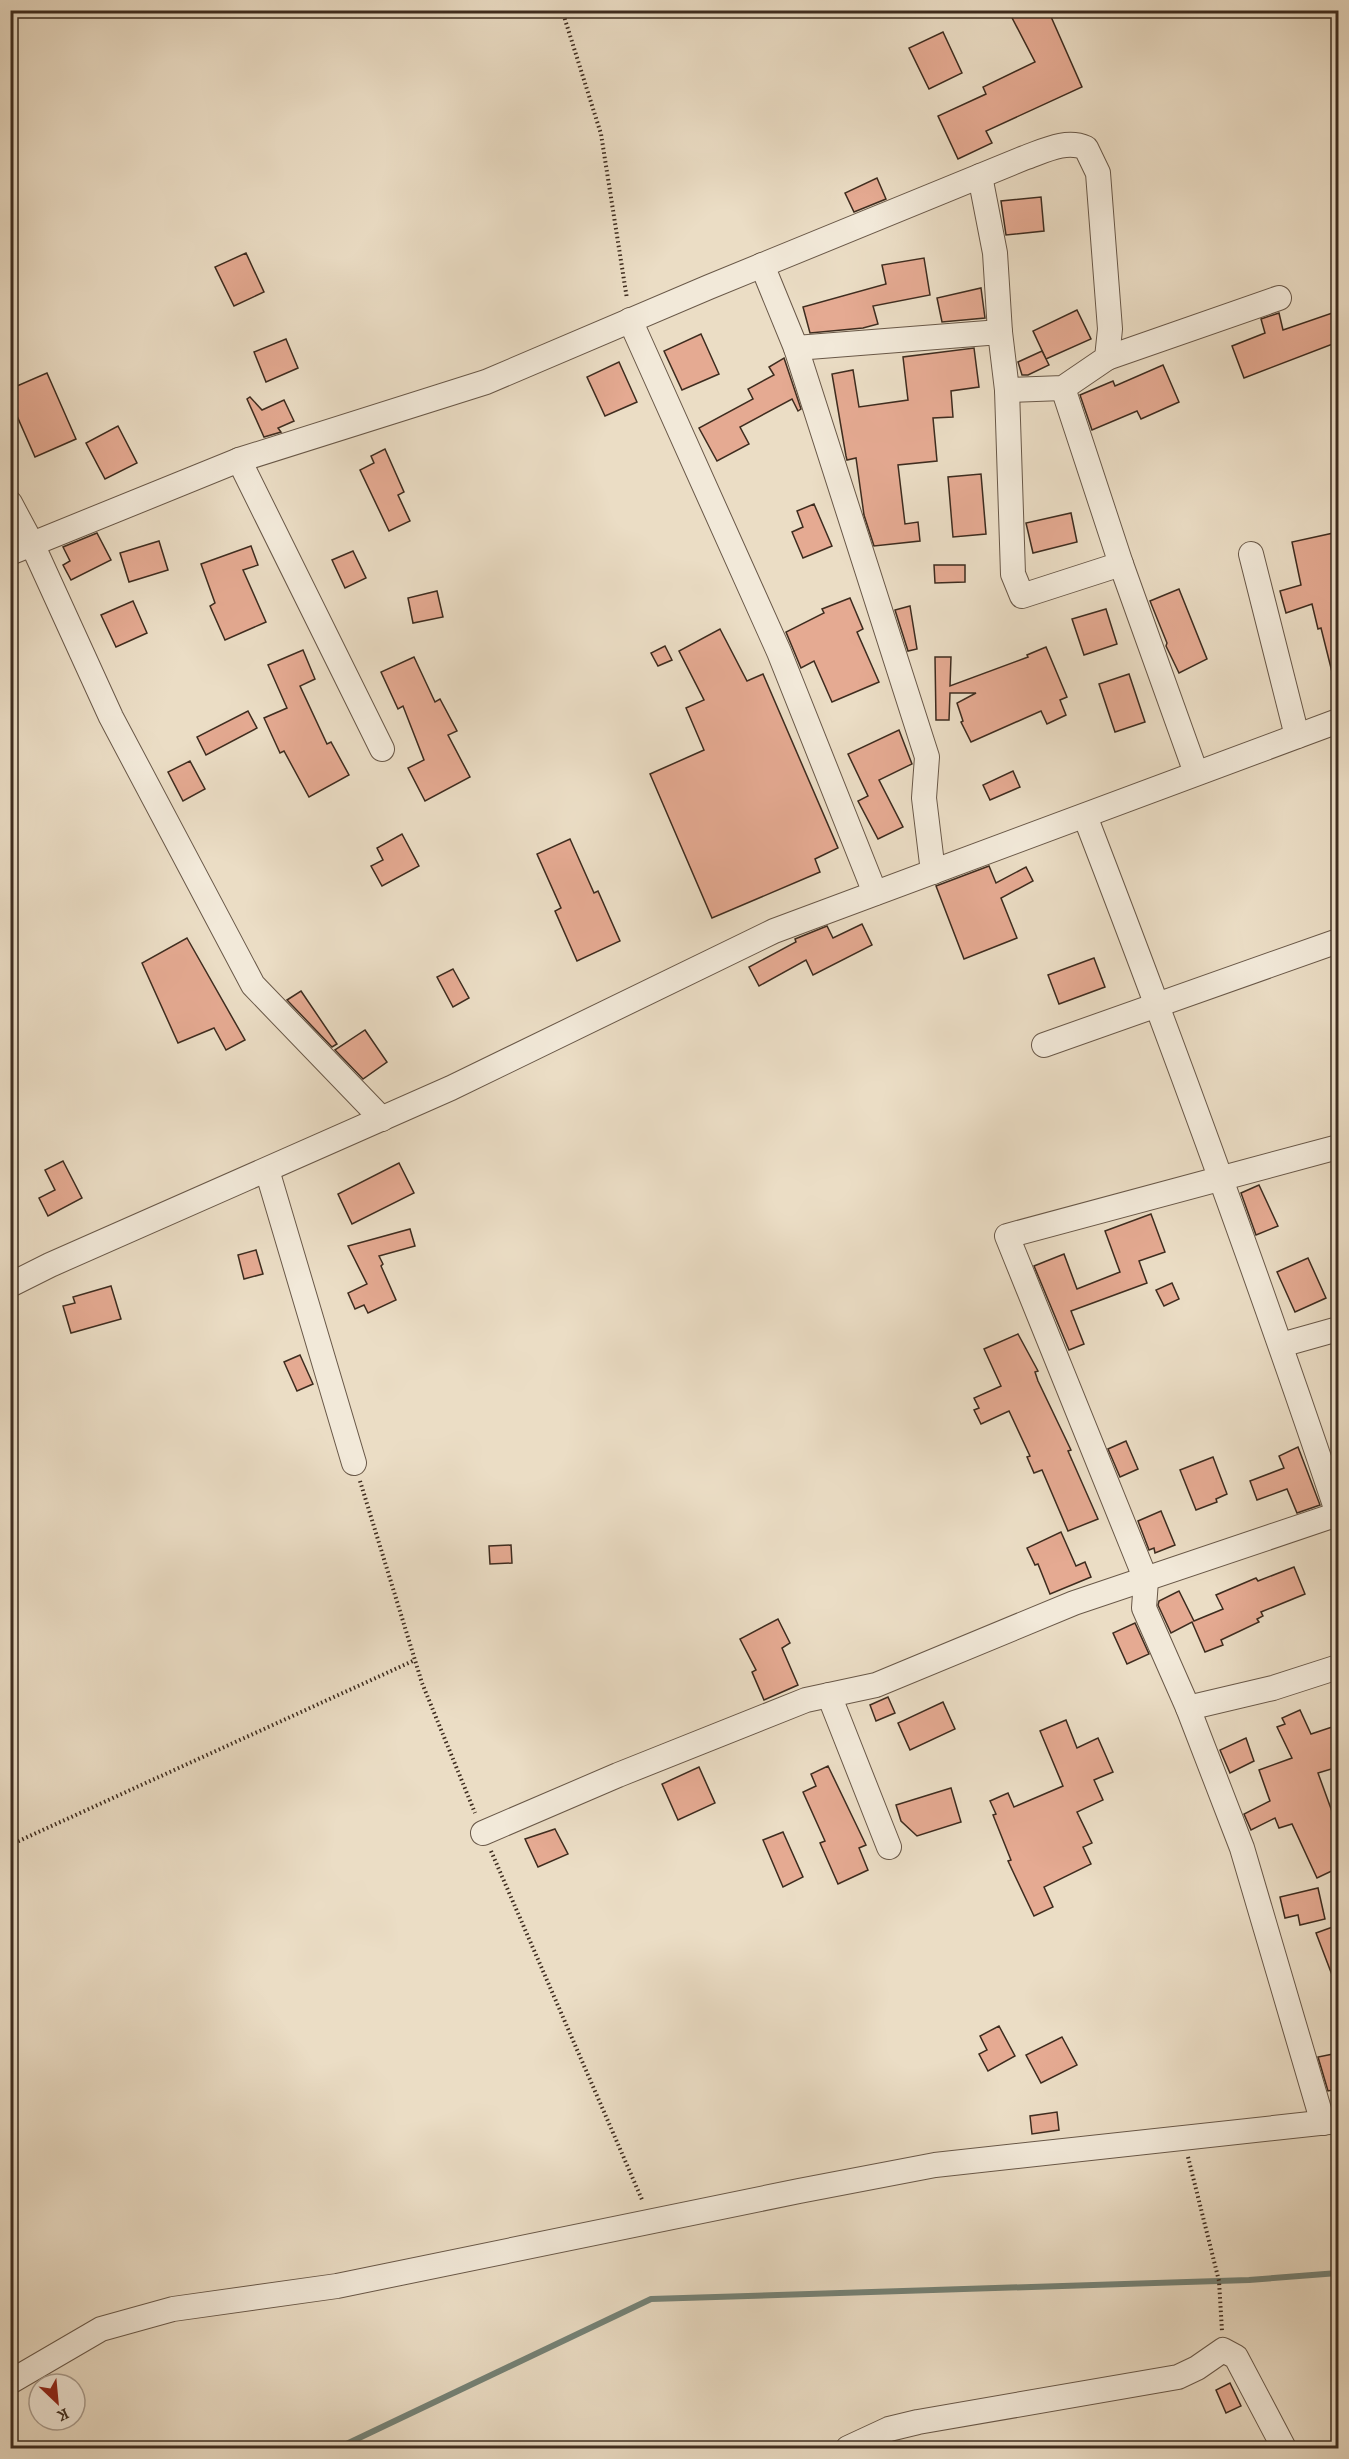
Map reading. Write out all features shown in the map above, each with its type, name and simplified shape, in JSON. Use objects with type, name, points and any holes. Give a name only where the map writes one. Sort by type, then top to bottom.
[{"type":"street","points":[[22,549],[239,460],[486,382],[762,265],[980,176],[1065,144],[1078,144],[1086,148],[1098,173],[1110,329],[1107,358]]},
{"type":"street","points":[[980,176],[995,253],[1000,332],[1007,390],[1013,574],[1022,596],[1121,564]]},
{"type":"street","points":[[762,265],[795,348],[927,757],[924,798],[933,872]]},
{"type":"street","points":[[1007,390],[1062,388],[1107,358],[1279,298]]},
{"type":"street","points":[[630,320],[779,652],[875,893]]},
{"type":"street","points":[[795,348],[1000,332]]},
{"type":"street","points":[[1062,388],[1121,564],[1196,773]]},
{"type":"street","points":[[239,460],[382,748]]},
{"type":"street","points":[[10,503],[22,549],[253,985],[382,1119]]},
{"type":"street","points":[[1251,554],[1297,736]]},
{"type":"street","points":[[10,1285],[50,1265],[451,1088],[774,931],[1338,721]]},
{"type":"street","points":[[483,1833],[629,1770],[795,1704],[876,1685],[1074,1603],[1338,1514],[1281,1345],[1221,1179],[1085,816]]},
{"type":"street","points":[[1044,1045],[1338,941]]},
{"type":"street","points":[[10,2382],[101,2329],[173,2309],[337,2286],[935,2165],[1331,2122],[1242,1848],[1188,1708],[1144,1608],[1146,1580],[1007,1236],[1338,1147]]},
{"type":"street","points":[[267,1170],[354,1463]]},
{"type":"street","points":[[1281,1345],[1338,1329]]},
{"type":"street","points":[[1188,1708],[1273,1688],[1338,1666]]},
{"type":"street","points":[[829,1695],[889,1847]]},
{"type":"street","points":[[848,2448],[888,2429],[1178,2377],[1197,2368],[1223,2350],[1236,2357],[1284,2448]]},
{"type":"path","points":[[562,10],[601,134],[630,320]]},
{"type":"path","points":[[354,1463],[422,1683],[483,1833],[652,2222]]},
{"type":"path","points":[[10,1845],[415,1660]]},
{"type":"path","points":[[1184,2137],[1219,2281],[1223,2350]]},
{"type":"building","points":[[1008,10],[1048,10],[1082,87],[986,131],[992,143],[958,159],[938,116],[986,94],[983,87],[1035,62]]},
{"type":"building","points":[[943,32],[962,73],[929,89],[909,48]]},
{"type":"building","points":[[877,178],[886,199],[854,212],[845,193]]},
{"type":"building","points":[[1041,197],[1044,231],[1006,235],[1001,201]]},
{"type":"building","points":[[246,253],[264,292],[234,306],[215,267]]},
{"type":"building","points":[[924,258],[930,295],[873,306],[878,324],[863,328],[810,333],[803,307],[886,284],[882,265]]},
{"type":"building","points":[[981,288],[985,318],[942,322],[937,298]]},
{"type":"building","points":[[1077,310],[1091,339],[1046,359],[1033,331]]},
{"type":"building","points":[[1338,311],[1338,342],[1244,378],[1232,346],[1265,333],[1261,319],[1279,313],[1283,330]]},
{"type":"building","points":[[701,334],[719,374],[682,390],[664,351]]},
{"type":"building","points":[[286,339],[298,368],[266,382],[254,352]]},
{"type":"building","points":[[974,348],[979,387],[951,391],[953,417],[933,418],[937,461],[898,465],[905,524],[918,522],[920,541],[874,546],[864,515],[856,458],[847,460],[846,456],[832,374],[853,370],[859,407],[908,400],[903,357]]},
{"type":"building","points":[[1042,351],[1049,365],[1028,375],[1022,375],[1018,362]]},
{"type":"building","points":[[784,358],[801,409],[798,411],[792,399],[740,427],[749,444],[717,461],[699,428],[753,399],[748,389],[774,375],[769,367]]},
{"type":"building","points":[[619,362],[637,402],[605,416],[587,377]]},
{"type":"building","points":[[1163,365],[1179,402],[1141,419],[1137,411],[1092,430],[1080,395],[1113,381],[1115,386]]},
{"type":"building","points":[[47,373],[76,439],[35,457],[10,400],[10,389]]},
{"type":"building","points":[[250,397],[262,410],[284,400],[294,421],[278,428],[281,432],[264,437],[247,399]]},
{"type":"building","points":[[118,426],[137,463],[105,479],[86,443]]},
{"type":"building","points":[[385,449],[404,492],[398,495],[410,521],[389,531],[360,470],[374,463],[371,456]]},
{"type":"building","points":[[981,474],[986,534],[953,537],[948,477]]},
{"type":"building","points":[[814,504],[832,546],[803,558],[792,532],[803,527],[797,511]]},
{"type":"building","points":[[1071,513],[1077,542],[1033,553],[1026,523]]},
{"type":"building","points":[[1338,532],[1338,675],[1333,676],[1321,628],[1318,629],[1312,604],[1286,613],[1280,591],[1301,585],[1292,542]]},
{"type":"building","points":[[97,533],[111,560],[71,580],[63,565],[70,561],[63,547]]},
{"type":"building","points":[[159,541],[168,570],[129,582],[120,553]]},
{"type":"building","points":[[251,546],[258,565],[243,570],[266,622],[225,640],[210,606],[215,603],[201,564]]},
{"type":"building","points":[[353,551],[366,578],[345,588],[332,560]]},
{"type":"building","points":[[934,565],[965,565],[965,582],[935,583]]},
{"type":"building","points":[[1179,589],[1207,659],[1179,673],[1166,646],[1167,643],[1150,601]]},
{"type":"building","points":[[437,591],[443,617],[413,623],[408,598]]},
{"type":"building","points":[[850,598],[863,629],[857,632],[879,682],[832,702],[814,661],[801,668],[786,632],[824,613],[822,609]]},
{"type":"building","points":[[133,601],[147,633],[116,647],[101,615]]},
{"type":"building","points":[[910,606],[917,649],[908,651],[895,610]]},
{"type":"building","points":[[1106,609],[1117,644],[1084,655],[1072,619]]},
{"type":"building","points":[[720,629],[747,681],[763,674],[838,848],[815,859],[820,872],[712,918],[650,774],[704,750],[686,708],[704,700],[679,651]]},
{"type":"building","points":[[665,646],[672,660],[658,666],[651,653]]},
{"type":"building","points":[[1046,647],[1067,697],[1060,700],[1066,715],[1047,724],[1041,711],[971,742],[961,722],[963,721],[957,703],[976,693],[950,693],[949,720],[936,720],[935,657],[951,657],[950,686],[1028,657],[1027,655]]},
{"type":"building","points":[[303,650],[315,679],[300,686],[327,744],[331,742],[349,775],[309,797],[284,751],[280,753],[264,718],[287,708],[268,665]]},
{"type":"building","points":[[414,657],[435,702],[440,699],[457,731],[448,735],[470,777],[425,801],[408,768],[424,760],[403,706],[398,709],[381,672]]},
{"type":"building","points":[[1129,674],[1145,722],[1115,732],[1099,684]]},
{"type":"building","points":[[248,711],[257,728],[206,755],[197,737]]},
{"type":"building","points":[[899,730],[912,764],[879,780],[903,827],[878,839],[858,801],[868,796],[848,754]]},
{"type":"building","points":[[190,761],[205,789],[183,801],[168,772]]},
{"type":"building","points":[[1013,771],[1020,787],[990,800],[983,785]]},
{"type":"building","points":[[402,834],[419,866],[382,886],[371,866],[383,860],[377,848]]},
{"type":"building","points":[[570,839],[594,893],[598,891],[620,941],[577,961],[555,911],[561,908],[537,854]]},
{"type":"building","points":[[989,866],[996,883],[1026,867],[1033,881],[1001,898],[1017,938],[964,959],[936,886]]},
{"type":"building","points":[[862,924],[872,945],[813,975],[806,960],[759,986],[749,967],[796,942],[795,939],[827,926],[833,938]]},
{"type":"building","points":[[187,938],[245,1040],[226,1050],[214,1028],[178,1043],[142,963]]},
{"type":"building","points":[[1094,958],[1105,987],[1059,1004],[1048,975]]},
{"type":"building","points":[[453,969],[469,998],[453,1007],[437,977]]},
{"type":"building","points":[[301,991],[337,1044],[332,1047],[287,1000]]},
{"type":"building","points":[[365,1030],[387,1062],[363,1079],[335,1050]]},
{"type":"building","points":[[63,1161],[82,1198],[48,1216],[39,1198],[55,1190],[45,1170]]},
{"type":"building","points":[[399,1163],[414,1193],[352,1224],[338,1194]]},
{"type":"building","points":[[1259,1185],[1278,1226],[1256,1235],[1241,1193]]},
{"type":"building","points":[[1151,1214],[1165,1252],[1139,1261],[1147,1283],[1071,1311],[1084,1344],[1069,1350],[1034,1266],[1064,1254],[1077,1289],[1120,1272],[1105,1231]]},
{"type":"building","points":[[410,1229],[415,1246],[379,1256],[396,1300],[368,1313],[364,1305],[355,1309],[348,1293],[367,1284],[348,1246]]},
{"type":"building","points":[[256,1250],[263,1274],[244,1279],[238,1255]]},
{"type":"building","points":[[1308,1258],[1326,1298],[1295,1312],[1277,1272]]},
{"type":"building","points":[[1172,1283],[1179,1299],[1164,1306],[1156,1290]]},
{"type":"building","points":[[111,1286],[121,1319],[71,1333],[63,1306],[75,1303],[73,1297]]},
{"type":"building","points":[[1018,1334],[1038,1371],[1035,1372],[1038,1381],[1071,1450],[1068,1451],[1098,1519],[1068,1531],[1042,1470],[1034,1473],[1027,1457],[1030,1456],[1009,1411],[981,1424],[974,1410],[979,1408],[974,1398],[1001,1386],[984,1349]]},
{"type":"building","points":[[300,1355],[313,1384],[297,1391],[284,1362]]},
{"type":"building","points":[[1126,1441],[1138,1469],[1120,1477],[1108,1449]]},
{"type":"building","points":[[1298,1447],[1320,1505],[1297,1513],[1287,1489],[1257,1500],[1250,1481],[1284,1468],[1279,1456]]},
{"type":"building","points":[[1213,1457],[1227,1494],[1216,1499],[1217,1502],[1196,1510],[1180,1470]]},
{"type":"building","points":[[1161,1511],[1175,1545],[1155,1553],[1154,1548],[1149,1550],[1138,1521]]},
{"type":"building","points":[[1061,1532],[1076,1566],[1085,1562],[1091,1577],[1050,1594],[1038,1564],[1035,1565],[1027,1548]]},
{"type":"building","points":[[511,1545],[512,1563],[490,1564],[489,1546]]},
{"type":"building","points":[[1294,1567],[1305,1594],[1261,1612],[1263,1616],[1257,1619],[1259,1622],[1221,1640],[1223,1645],[1205,1652],[1192,1622],[1171,1633],[1158,1605],[1159,1601],[1179,1591],[1194,1621],[1223,1609],[1216,1595],[1256,1578],[1258,1581]]},
{"type":"building","points":[[778,1619],[790,1643],[782,1648],[798,1685],[764,1700],[752,1672],[756,1670],[740,1639]]},
{"type":"building","points":[[1135,1623],[1149,1654],[1127,1664],[1113,1633]]},
{"type":"building","points":[[888,1697],[895,1713],[876,1721],[870,1705]]},
{"type":"building","points":[[943,1702],[955,1729],[910,1750],[898,1723]]},
{"type":"building","points":[[1300,1710],[1311,1734],[1338,1725],[1338,1767],[1318,1773],[1338,1828],[1338,1868],[1317,1878],[1292,1824],[1279,1828],[1275,1818],[1251,1830],[1244,1814],[1270,1801],[1259,1770],[1292,1758],[1277,1727],[1285,1724],[1282,1718]]},
{"type":"building","points":[[1066,1720],[1077,1748],[1098,1738],[1113,1772],[1094,1780],[1103,1800],[1077,1812],[1092,1843],[1083,1847],[1091,1864],[1044,1887],[1053,1907],[1034,1916],[1008,1861],[1011,1860],[993,1815],[996,1814],[990,1801],[1008,1793],[1014,1807],[1063,1786],[1040,1731]]},
{"type":"building","points":[[1246,1738],[1254,1761],[1230,1773],[1220,1750]]},
{"type":"building","points":[[828,1766],[866,1845],[859,1848],[868,1870],[838,1884],[820,1843],[825,1841],[803,1792],[816,1786],[811,1774]]},
{"type":"building","points":[[699,1767],[715,1803],[678,1820],[662,1784]]},
{"type":"building","points":[[951,1788],[961,1822],[917,1836],[901,1821],[896,1805]]},
{"type":"building","points":[[555,1829],[568,1854],[538,1867],[525,1839]]},
{"type":"building","points":[[783,1832],[803,1877],[783,1887],[763,1840]]},
{"type":"building","points":[[1318,1888],[1325,1919],[1300,1925],[1298,1915],[1285,1918],[1280,1897]]},
{"type":"building","points":[[1338,1925],[1338,1988],[1337,1988],[1316,1933]]},
{"type":"building","points":[[999,2026],[1015,2056],[988,2071],[979,2054],[987,2050],[980,2036]]},
{"type":"building","points":[[1062,2037],[1077,2065],[1041,2083],[1026,2055]]},
{"type":"building","points":[[1338,2053],[1338,2089],[1328,2091],[1318,2057]]},
{"type":"building","points":[[1057,2112],[1059,2130],[1032,2134],[1030,2116]]},
{"type":"building","points":[[1230,2383],[1241,2406],[1226,2413],[1216,2390]]},
{"type":"waterway","points":[[338,2448],[651,2299],[1249,2280],[1338,2273]]}]
